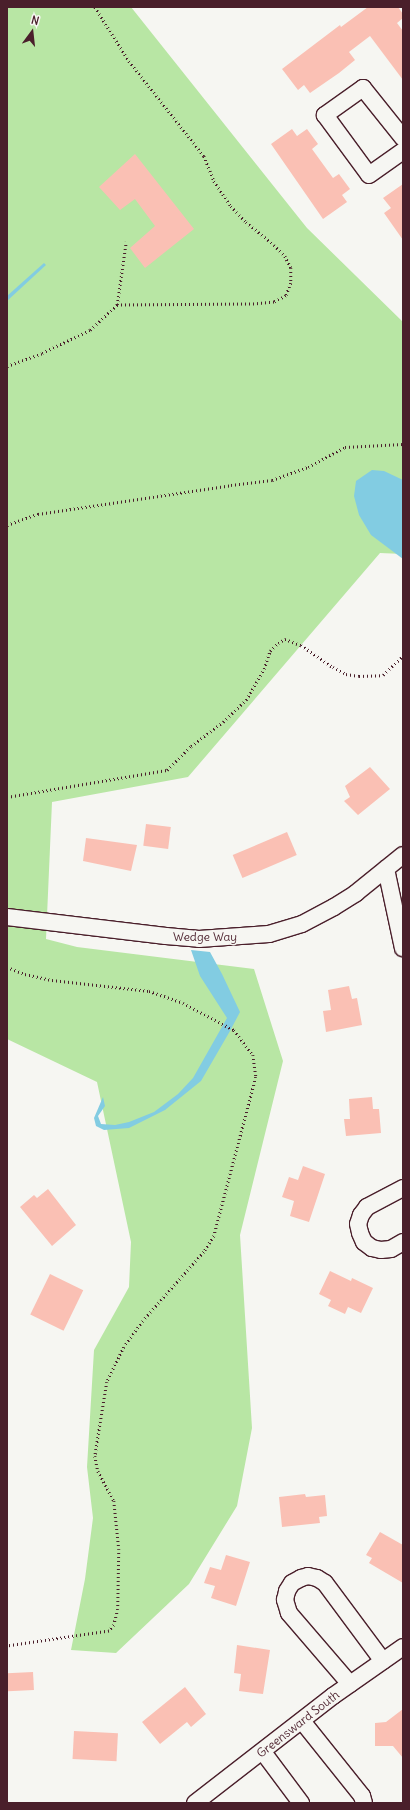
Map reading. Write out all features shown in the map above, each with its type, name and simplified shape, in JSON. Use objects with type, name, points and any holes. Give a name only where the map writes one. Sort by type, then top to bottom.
[{"type":"street","points":[[403,138],[363,88],[325,115],[369,175],[403,151]]},
{"type":"street","name":"Wedge Way","points":[[7,917],[199,939],[257,936],[287,929],[312,919],[356,893],[403,855]]},
{"type":"street","points":[[386,869],[403,948]]},
{"type":"street","points":[[403,1188],[367,1207],[361,1215],[358,1224],[364,1242],[372,1248],[381,1250],[391,1249],[403,1242]]},
{"type":"street","points":[[350,1684],[289,1613],[285,1600],[287,1591],[292,1583],[308,1576],[317,1578],[325,1583],[383,1661]]},
{"type":"street","name":"Greensward South","points":[[195,1803],[350,1684],[403,1647]]},
{"type":"street","points":[[302,1721],[362,1796],[364,1803]]},
{"type":"street","points":[[263,1752],[301,1803]]},
{"type":"path","points":[[95,7],[129,61],[204,156],[214,180],[231,206],[246,222],[285,256],[291,268],[291,283],[286,296],[274,302],[254,304],[117,305]]},
{"type":"path","points":[[7,366],[42,353],[90,330],[117,305],[126,242]]},
{"type":"path","points":[[7,525],[38,514],[272,480],[308,467],[345,447],[403,444]]},
{"type":"path","points":[[7,798],[167,770],[191,746],[223,722],[246,700],[264,669],[270,651],[278,643],[285,639],[301,646],[333,668],[346,674],[359,676],[383,675],[403,656]]},
{"type":"path","points":[[7,967],[25,974],[52,980],[149,991],[183,1003],[234,1030],[253,1055],[256,1077],[214,1236],[204,1252],[143,1321],[124,1347],[107,1382],[95,1456],[98,1471],[114,1500],[119,1549],[118,1609],[114,1625],[109,1631],[7,1646]]},
{"type":"green space","points":[[7,7],[131,7],[307,228],[403,322],[403,554],[380,553],[188,777],[52,802],[46,939],[77,947],[254,969],[283,1061],[240,1235],[252,1428],[237,1506],[189,1584],[116,1653],[71,1650],[85,1579],[93,1518],[87,1467],[94,1350],[129,1287],[131,1242],[97,1082],[7,1039]]},
{"type":"water","points":[[44,263],[46,265],[7,301],[7,296]]},
{"type":"water","points":[[372,470],[384,471],[403,480],[403,559],[371,535],[359,515],[354,496],[356,481]]},
{"type":"water","points":[[191,950],[210,952],[222,974],[240,1012],[230,1031],[201,1081],[165,1110],[129,1128],[104,1130],[96,1126],[94,1118],[103,1097],[105,1106],[98,1116],[101,1124],[115,1125],[129,1122],[154,1112],[178,1094],[193,1078],[227,1018],[200,976]]},
{"type":"building","points":[[368,7],[398,7],[403,14],[403,18],[397,23],[403,31],[403,80],[370,36],[349,52],[355,60],[339,73],[310,93],[304,85],[298,90],[282,69],[340,25],[341,27]]},
{"type":"building","points":[[292,129],[297,136],[307,129],[318,144],[312,149],[333,178],[339,174],[350,189],[342,195],[347,202],[323,219],[271,144]]},
{"type":"building","points":[[135,154],[194,229],[145,268],[130,248],[155,226],[135,199],[120,210],[99,187]]},
{"type":"building","points":[[403,184],[403,240],[384,213],[391,208],[383,198]]},
{"type":"building","points":[[370,767],[390,789],[358,815],[344,801],[350,797],[345,786]]},
{"type":"building","points":[[146,824],[171,827],[168,849],[143,846]]},
{"type":"building","points":[[287,832],[297,855],[242,878],[233,855]]},
{"type":"building","points":[[86,838],[137,845],[131,871],[83,861]]},
{"type":"building","points":[[349,986],[352,999],[357,998],[362,1025],[326,1032],[323,1011],[331,1010],[328,990]]},
{"type":"building","points":[[372,1097],[373,1109],[379,1109],[381,1133],[346,1136],[344,1119],[350,1119],[349,1099]]},
{"type":"building","points":[[303,1166],[325,1174],[309,1222],[290,1216],[294,1201],[282,1197],[289,1177],[298,1180]]},
{"type":"building","points":[[48,1189],[76,1225],[52,1246],[20,1207],[34,1195],[37,1198]]},
{"type":"building","points":[[330,1271],[351,1281],[352,1278],[373,1288],[361,1313],[348,1307],[345,1314],[328,1306],[331,1300],[319,1294]]},
{"type":"building","points":[[50,1274],[83,1290],[64,1331],[30,1314]]},
{"type":"building","points":[[305,1494],[306,1497],[325,1495],[327,1516],[319,1517],[320,1523],[282,1527],[279,1497]]},
{"type":"building","points":[[380,1532],[403,1545],[403,1583],[369,1563],[372,1558],[366,1555]]},
{"type":"building","points":[[226,1555],[250,1562],[236,1606],[211,1598],[215,1586],[204,1583],[210,1567],[221,1570]]},
{"type":"building","points":[[237,1645],[270,1650],[263,1694],[239,1691],[241,1674],[234,1673]]},
{"type":"building","points":[[33,1672],[34,1690],[8,1691],[7,1673]]},
{"type":"building","points":[[185,1687],[206,1714],[191,1727],[187,1722],[160,1744],[142,1722]]},
{"type":"building","points":[[403,1709],[403,1758],[393,1746],[375,1746],[375,1723],[386,1722]]},
{"type":"building","points":[[74,1731],[118,1733],[116,1761],[73,1759]]}]
